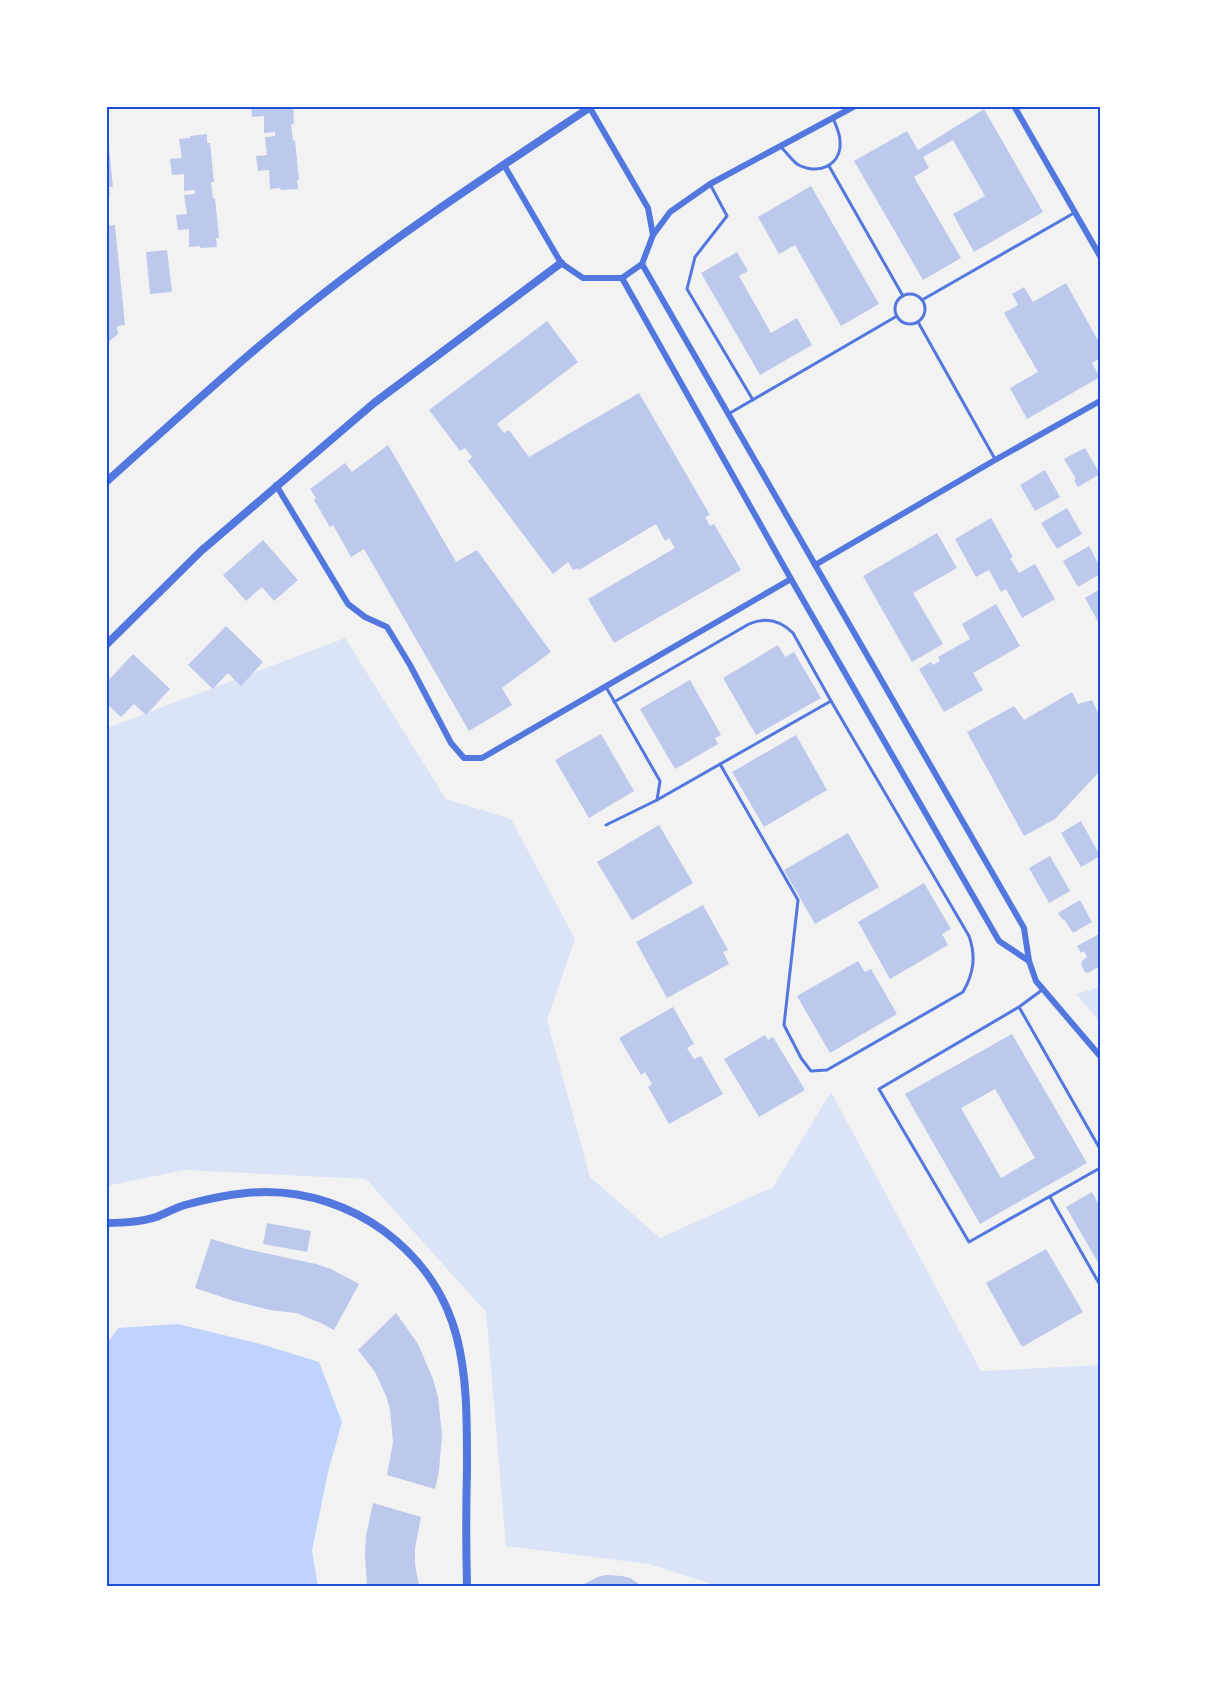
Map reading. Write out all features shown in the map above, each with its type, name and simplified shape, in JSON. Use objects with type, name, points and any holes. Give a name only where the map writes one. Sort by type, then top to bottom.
[{"type":"street","points":[[504,165],[561,263],[582,279],[622,278],[642,264],[653,235],[670,212],[710,184],[855,106]]},
{"type":"street","points":[[1014,106],[1101,256]]},
{"type":"street","points":[[106,482],[309,305],[423,219],[591,107],[648,208],[653,235]]},
{"type":"street","points":[[106,645],[201,551],[276,485],[374,403],[561,263]]},
{"type":"street","points":[[642,264],[1024,928],[1029,961],[1036,981],[1101,1056]]},
{"type":"street","points":[[622,278],[790,579],[999,941],[1029,961]]},
{"type":"street","points":[[815,565],[1101,401]]},
{"type":"street","points":[[276,485],[348,604],[365,617],[387,627],[452,742],[464,758],[482,758],[790,579]]},
{"type":"street","points":[[106,1223],[153,1218],[184,1206],[227,1196],[246,1193],[285,1193],[324,1201],[360,1215],[407,1251],[421,1266],[442,1299],[454,1326],[462,1355],[465,1375],[467,1445],[467,1587]]},
{"type":"lane","points":[[781,147],[799,165],[819,169],[830,166],[839,151],[840,142],[833,118]]},
{"type":"lane","points":[[830,166],[903,296]]},
{"type":"lane","points":[[710,184],[727,216],[695,257],[687,289],[753,400]]},
{"type":"lane","points":[[922,300],[1076,212]]},
{"type":"lane","points":[[911,294],[922,300],[925,310],[918,322],[909,324],[900,320],[895,307],[903,296],[911,294]]},
{"type":"lane","points":[[728,414],[897,316]]},
{"type":"lane","points":[[918,322],[995,460]]},
{"type":"lane","points":[[614,702],[748,624],[762,620],[783,624],[793,633],[969,936],[974,957],[971,976],[963,992],[827,1070],[811,1071],[801,1058],[784,1024],[798,900],[720,764]]},
{"type":"lane","points":[[605,686],[660,781],[657,800]]},
{"type":"lane","points":[[606,825],[657,800],[831,701]]},
{"type":"lane","points":[[1043,989],[1019,1007],[879,1089],[969,1242],[1101,1168]]},
{"type":"lane","points":[[1019,1007],[1101,1149]]},
{"type":"lane","points":[[1050,1197],[1101,1285]]},
{"type":"shaded area","points":[[345,638],[446,799],[511,819],[575,939],[547,1020],[590,1177],[660,1238],[773,1187],[831,1092],[981,1371],[1100,1365],[1100,1586],[717,1586],[649,1564],[506,1546],[486,1312],[366,1179],[184,1170],[107,1186],[107,728]]},
{"type":"shaded area","points":[[1100,987],[1100,1022],[1076,994]]},
{"type":"water","points":[[178,1324],[264,1345],[319,1362],[342,1422],[328,1472],[312,1551],[318,1586],[107,1586],[107,1344],[118,1328]]},
{"type":"building","points":[[251,106],[293,106],[294,124],[291,124],[293,141],[295,140],[298,189],[270,189],[269,170],[258,171],[256,156],[267,155],[265,137],[275,136],[275,132],[264,133],[264,116],[252,117]]},
{"type":"building","points":[[984,109],[1043,212],[974,252],[953,214],[985,196],[953,140],[923,157],[929,168],[914,177],[961,258],[923,280],[854,161],[907,131],[918,150]]},
{"type":"building","points":[[207,134],[207,143],[210,143],[214,182],[211,182],[219,238],[216,238],[217,247],[189,247],[189,229],[178,230],[176,215],[187,214],[184,195],[195,194],[195,190],[184,191],[184,174],[172,175],[170,159],[182,158],[179,139]]},
{"type":"building","points":[[108,139],[113,187],[109,187],[110,195],[106,196],[106,140]]},
{"type":"building","points":[[811,186],[879,304],[841,326],[795,245],[779,254],[758,217]]},
{"type":"building","points":[[115,225],[125,325],[117,326],[118,334],[106,344],[106,330],[108,330],[106,325],[106,226]]},
{"type":"building","points":[[167,250],[172,292],[150,294],[146,252]]},
{"type":"building","points":[[737,252],[748,271],[739,276],[771,333],[797,318],[812,345],[760,375],[701,273]]},
{"type":"building","points":[[1066,283],[1100,344],[1100,358],[1092,363],[1100,377],[1027,419],[1010,388],[1038,372],[1004,313],[1018,305],[1012,294],[1024,287],[1033,302]]},
{"type":"building","points":[[547,321],[578,362],[497,424],[504,433],[509,430],[529,457],[639,393],[710,515],[705,517],[710,526],[714,524],[741,570],[614,643],[588,599],[675,548],[669,538],[665,541],[656,524],[579,570],[578,568],[573,570],[568,562],[553,574],[468,461],[472,457],[465,448],[460,451],[429,410]]},
{"type":"building","points":[[388,445],[456,562],[477,550],[551,652],[502,688],[512,705],[469,731],[364,549],[351,557],[333,525],[330,527],[310,489],[345,463],[352,472]]},
{"type":"building","points":[[1085,448],[1100,474],[1078,487],[1064,459]]},
{"type":"building","points":[[1045,470],[1060,497],[1035,511],[1020,485]]},
{"type":"building","points":[[1067,508],[1082,534],[1057,549],[1041,523]]},
{"type":"building","points":[[991,518],[1013,557],[1010,558],[1019,573],[1035,564],[1055,599],[1022,618],[1006,589],[1001,592],[989,570],[976,577],[955,539]]},
{"type":"building","points":[[937,533],[957,568],[913,593],[943,644],[912,662],[863,576]]},
{"type":"building","points":[[263,540],[298,580],[274,601],[262,587],[246,601],[223,575]]},
{"type":"building","points":[[1089,546],[1100,567],[1100,574],[1078,587],[1063,561]]},
{"type":"building","points":[[1100,589],[1100,625],[1085,598]]},
{"type":"building","points":[[996,604],[1020,646],[973,673],[983,690],[944,712],[919,669],[931,662],[933,665],[940,661],[938,657],[970,639],[962,624]]},
{"type":"building","points":[[226,626],[263,662],[241,686],[228,673],[213,689],[188,665]]},
{"type":"building","points":[[778,645],[785,657],[794,652],[821,698],[756,735],[723,678]]},
{"type":"building","points":[[133,654],[170,689],[146,715],[134,704],[121,717],[106,703],[106,683]]},
{"type":"building","points":[[690,680],[721,735],[715,738],[718,744],[675,769],[640,709]]},
{"type":"building","points":[[1072,692],[1078,704],[1092,700],[1100,717],[1100,771],[1055,819],[1024,836],[967,732],[1014,706],[1024,720]]},
{"type":"building","points":[[601,734],[634,791],[589,818],[555,760]]},
{"type":"building","points":[[796,735],[827,790],[764,827],[732,772]]},
{"type":"building","points":[[1081,821],[1100,856],[1081,867],[1061,833]]},
{"type":"building","points":[[659,825],[693,883],[632,920],[597,862]]},
{"type":"building","points":[[848,833],[879,887],[815,924],[784,870]]},
{"type":"building","points":[[1050,856],[1070,891],[1049,903],[1029,868]]},
{"type":"building","points":[[924,883],[951,929],[942,934],[948,945],[890,979],[858,922]]},
{"type":"building","points":[[1080,900],[1092,922],[1073,933],[1058,913]]},
{"type":"building","points":[[703,905],[728,950],[723,952],[729,964],[667,998],[636,942]]},
{"type":"building","points":[[1099,934],[1100,966],[1088,973],[1081,965],[1087,957],[1084,951],[1081,953],[1077,946]]},
{"type":"building","points":[[858,961],[865,972],[871,969],[897,1014],[830,1053],[797,996]]},
{"type":"building","points":[[673,1007],[694,1044],[687,1048],[694,1059],[701,1056],[723,1094],[669,1124],[648,1087],[652,1084],[645,1072],[641,1075],[619,1038]]},
{"type":"building","points":[[1012,1034],[1087,1163],[980,1224],[905,1094]],"holes":[[[995,1089],[1035,1158],[1001,1178],[961,1108]]]},
{"type":"building","points":[[765,1035],[768,1040],[773,1037],[805,1090],[759,1117],[724,1059]]},
{"type":"building","points":[[1092,1192],[1100,1207],[1100,1266],[1066,1207]]},
{"type":"building","points":[[267,1223],[311,1231],[307,1252],[263,1244]]},
{"type":"building","points":[[211,1239],[316,1264],[359,1284],[334,1330],[296,1313],[270,1310],[234,1301],[195,1288]]},
{"type":"building","points":[[1046,1249],[1083,1312],[1022,1347],[986,1283]]},
{"type":"building","points":[[396,1313],[418,1344],[438,1397],[442,1434],[435,1489],[387,1475],[393,1442],[390,1409],[375,1372],[358,1350]]},
{"type":"building","points":[[373,1503],[421,1517],[415,1548],[419,1586],[367,1586],[366,1536]]},
{"type":"building","points":[[606,1575],[630,1578],[642,1586],[580,1586]]}]
